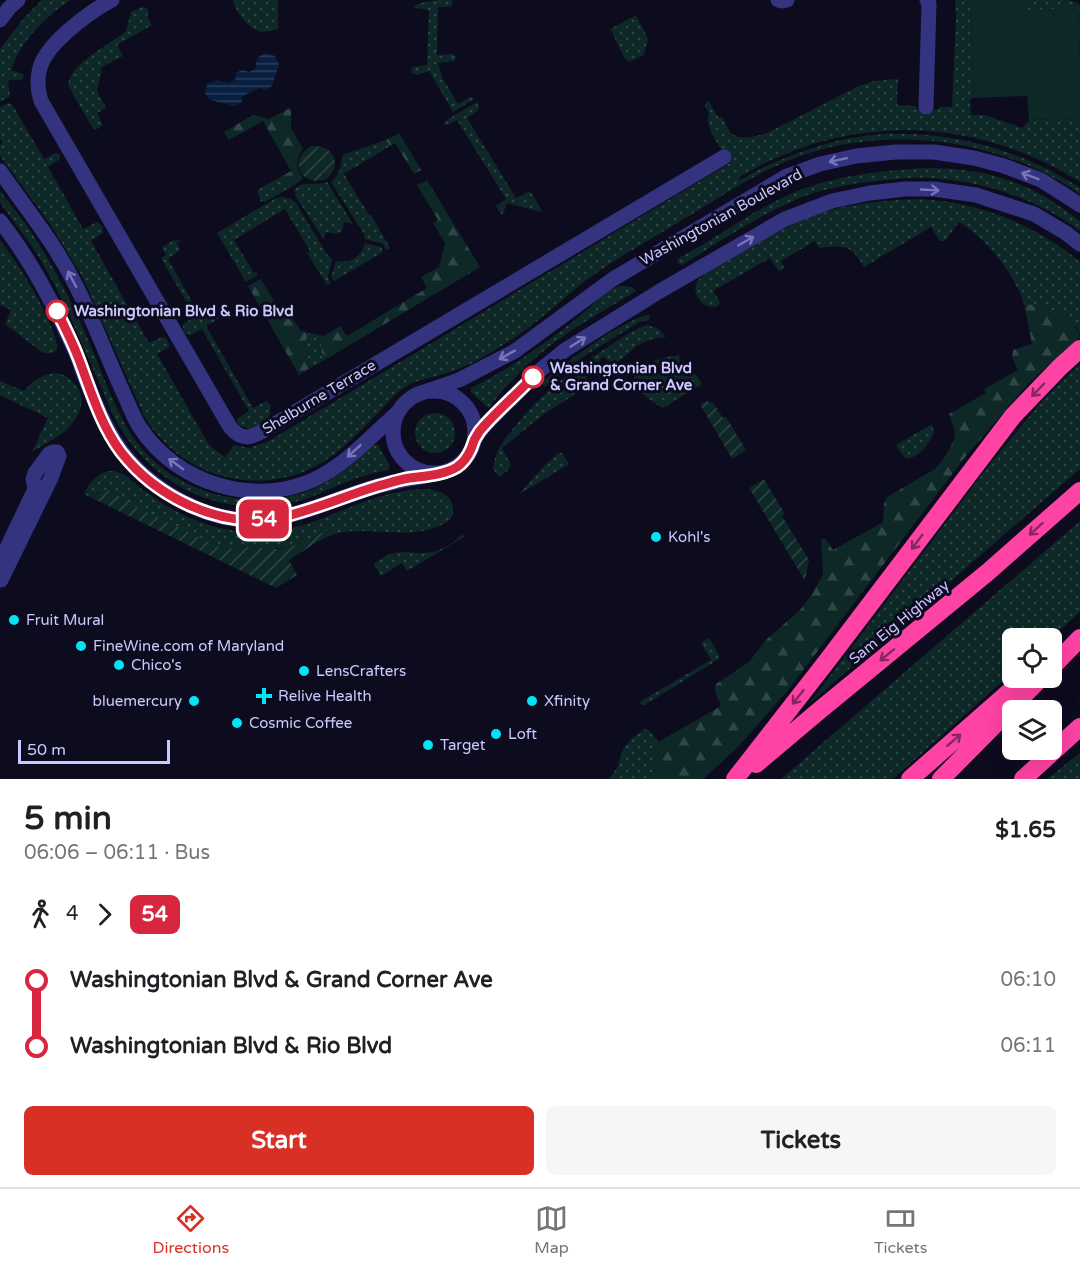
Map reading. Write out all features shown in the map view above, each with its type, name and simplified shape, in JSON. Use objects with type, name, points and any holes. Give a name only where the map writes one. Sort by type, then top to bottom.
[{"type":"highway","points":[[736,779],[1013,416],[1080,349]]},
{"type":"highway","name":"Sam Eig Highway","points":[[736,779],[988,572],[1080,490]]},
{"type":"highway","points":[[1062,646],[1080,630]]},
{"type":"highway","points":[[1062,657],[1080,638]]},
{"type":"highway","points":[[910,779],[1014,688]]},
{"type":"highway","points":[[941,779],[1031,688]]},
{"type":"highway","points":[[1023,779],[1080,727]]},
{"type":"street","points":[[0,20],[18,0]]},
{"type":"street","name":"Shelburne Terrace","points":[[112,0],[90,13],[46,54],[38,78],[38,92],[41,101],[230,427],[236,434],[245,438],[263,431],[724,157]]},
{"type":"street","points":[[777,0],[787,0]]},
{"type":"street","points":[[926,107],[929,4],[927,0]]},
{"type":"street","name":"Washingtonian Boulevard","points":[[421,393],[459,380],[515,351],[613,279],[788,176],[820,164],[856,156],[896,152],[934,152],[954,155],[1004,166],[1032,176],[1080,205]]},
{"type":"street","points":[[0,171],[36,219],[72,278],[140,428],[160,452],[179,468],[201,480],[242,490],[271,490],[298,485],[314,479],[348,457],[412,397],[432,391],[452,395],[468,408],[475,428],[471,450],[456,467],[446,472],[402,479],[278,518],[236,519],[212,514],[189,505],[165,492],[144,476],[121,451],[109,431],[56,310],[14,238],[0,221]]},
{"type":"street","points":[[475,438],[538,372],[565,350],[660,291],[784,219],[832,201],[905,189],[934,189],[976,195],[1034,214],[1080,244]]},
{"type":"street","points":[[398,412],[392,433],[398,453],[413,468],[434,474]]},
{"type":"street","points":[[0,562],[35,489],[33,479],[35,473],[49,454],[57,452],[59,456],[51,478],[0,579]]},
{"type":"green space","points":[[42,0],[70,0],[35,30],[21,49],[11,70],[23,74],[24,78],[8,80],[10,96],[0,102],[0,49],[23,19]]},
{"type":"green space","points":[[233,0],[278,0],[278,29],[263,32],[254,29],[242,18]]},
{"type":"green space","points":[[452,0],[453,4],[450,7],[438,7],[437,55],[453,54],[456,57],[454,61],[438,63],[442,77],[458,104],[470,97],[474,99],[453,112],[429,71],[417,75],[411,70],[413,67],[427,65],[429,10],[413,7],[420,3]]},
{"type":"green space","points":[[955,0],[970,0],[974,98],[970,99],[971,115],[985,115],[1022,128],[1030,120],[1080,118],[1080,182],[1039,160],[997,144],[954,134],[910,130],[866,133],[823,141],[780,156],[739,177],[740,180],[778,161],[833,142],[864,136],[929,135],[961,140],[1024,158],[1080,188],[1080,194],[1047,174],[1012,159],[976,148],[938,142],[899,139],[861,142],[823,149],[787,161],[745,182],[613,262],[582,283],[527,329],[487,355],[456,370],[405,387],[335,454],[310,469],[284,478],[257,481],[231,478],[205,470],[182,457],[161,439],[144,416],[83,278],[50,224],[0,156],[0,145],[3,142],[0,139],[0,107],[8,103],[12,104],[44,159],[55,153],[60,155],[60,159],[48,167],[83,229],[97,222],[102,226],[103,233],[91,241],[149,343],[162,337],[166,338],[169,347],[157,354],[210,446],[225,457],[234,445],[249,448],[269,441],[730,163],[711,132],[709,113],[705,106],[708,100],[718,117],[723,118],[730,132],[739,137],[769,132],[859,86],[874,81],[898,79],[897,105],[915,106],[918,110],[952,107]]},
{"type":"green space","points":[[970,0],[1024,0],[1025,10],[1078,8],[1080,118],[1029,120],[1027,96],[974,98]]},
{"type":"green space","points":[[1024,0],[1068,0],[1078,3],[1080,6],[1080,61],[1078,8],[1024,11]]},
{"type":"green space","points":[[142,7],[147,8],[149,13],[147,16],[152,25],[117,45],[123,56],[102,67],[97,91],[106,108],[97,113],[103,125],[95,130],[68,85],[71,77],[83,61],[126,31],[131,12]]},
{"type":"green space","points":[[636,15],[648,39],[644,55],[629,62],[624,57],[610,29]]},
{"type":"green space","points":[[477,102],[478,111],[467,118],[516,198],[531,192],[541,212],[507,203],[502,215],[496,206],[506,199],[457,120],[444,126],[445,121]]},
{"type":"green space","points":[[290,108],[291,128],[303,149],[297,164],[303,178],[295,185],[284,183],[279,178],[291,171],[263,121],[229,140],[224,132],[253,115],[269,119]]},
{"type":"green space","points":[[399,133],[421,170],[414,174],[395,143],[390,146],[386,140]]},
{"type":"green space","points":[[386,140],[390,146],[344,174],[390,248],[386,250],[383,244],[365,239],[331,182],[340,170],[342,156]]},
{"type":"green space","points":[[312,146],[325,148],[333,156],[334,167],[327,179],[320,169],[326,179],[309,180],[300,171],[300,158],[304,151]]},
{"type":"green space","points":[[927,168],[978,172],[1016,183],[1035,191],[1080,221],[1080,231],[1031,202],[996,189],[940,179],[901,179],[845,185],[803,197],[750,223],[682,265],[678,263],[677,259],[754,213],[797,191],[852,176]]},
{"type":"green space","points":[[279,178],[284,183],[295,185],[265,202],[260,201],[257,190]]},
{"type":"green space","points":[[427,180],[480,267],[328,358],[322,353],[320,335],[324,336],[340,326],[347,336],[427,288],[421,277],[439,267],[445,243],[433,223],[438,220],[417,185]]},
{"type":"green space","points":[[327,182],[353,224],[344,222],[342,231],[336,234],[326,232],[324,240],[296,197],[294,190],[305,184]]},
{"type":"green space","points":[[0,191],[29,229],[58,276],[127,428],[143,450],[176,478],[216,494],[237,498],[259,500],[281,498],[322,485],[373,445],[378,445],[390,466],[388,470],[355,479],[302,500],[273,506],[245,506],[218,502],[193,493],[169,480],[148,463],[130,442],[114,417],[53,282],[34,249],[0,203]]},
{"type":"green space","points":[[284,197],[296,203],[332,259],[328,278],[331,283],[327,285],[307,253],[310,251],[285,209],[234,240],[254,273],[258,275],[246,282],[217,233],[276,198]]},
{"type":"green space","points":[[921,199],[964,205],[1006,218],[1045,237],[1080,262],[1080,335],[1077,327],[1024,304],[1014,280],[998,258],[980,238],[959,222],[945,241],[940,241],[931,227],[864,267],[855,254],[847,248],[821,248],[815,241],[781,261],[784,267],[781,271],[770,258],[713,291],[720,302],[718,306],[705,305],[697,295],[695,289],[697,282],[706,272],[766,238],[806,219],[835,209],[856,205]]},
{"type":"green space","points":[[0,240],[16,262],[43,309],[55,338],[57,349],[53,353],[43,353],[5,324],[11,310],[0,305]]},
{"type":"green space","points":[[174,240],[181,241],[177,243],[180,250],[168,259],[199,314],[211,307],[217,312],[218,319],[206,326],[253,408],[266,401],[270,404],[269,417],[261,426],[249,428],[237,423],[237,419],[249,411],[202,329],[190,335],[185,334],[183,324],[195,317],[161,258],[166,255],[162,247]]},
{"type":"green space","points":[[365,243],[381,247],[383,252],[334,281],[331,277],[336,261],[355,258]]},
{"type":"green space","points":[[261,279],[281,313],[287,309],[300,330],[308,333],[305,344],[310,368],[299,375],[248,286]]},
{"type":"green space","points":[[619,286],[631,287],[636,291],[551,345],[527,365],[489,408],[471,392],[471,388],[538,348],[602,296]]},
{"type":"green space","points":[[1024,304],[1050,309],[1065,316],[1077,329],[1080,337],[1029,383],[966,456],[785,694],[736,749],[703,779],[657,779],[653,760],[657,740],[658,742],[721,706],[715,692],[716,684],[749,662],[766,640],[800,610],[813,593],[823,574],[821,539],[826,539],[833,550],[883,522],[884,504],[887,497],[935,469],[946,455],[954,440],[955,432],[949,414],[986,393],[984,389],[1018,370],[1012,357],[1013,350],[1032,344]]},
{"type":"green space","points":[[650,315],[649,320],[638,323],[590,353],[545,387],[541,383],[611,332],[640,317]]},
{"type":"green space","points":[[647,325],[659,329],[666,337],[644,342],[617,363],[613,364],[603,356],[574,395],[544,414],[502,448],[511,465],[499,477],[493,469],[498,450],[516,425],[538,401],[584,363],[628,334]]},
{"type":"green space","points":[[308,333],[320,335],[322,353],[328,358],[310,368],[305,344]]},
{"type":"green space","points":[[679,355],[680,363],[693,372],[702,384],[663,408],[641,392],[634,377],[648,364]]},
{"type":"green space","points":[[1080,364],[1080,469],[809,704],[990,464],[1042,401]]},
{"type":"green space","points":[[54,373],[73,381],[80,393],[81,407],[75,420],[66,431],[32,452],[48,418],[0,395],[0,381],[24,391],[37,379]]},
{"type":"green space","points":[[706,401],[713,403],[723,418],[726,417],[746,450],[732,459],[700,404]]},
{"type":"green space","points":[[435,413],[443,414],[449,419],[454,425],[454,441],[449,447],[443,452],[435,453],[427,452],[421,447],[416,441],[415,433],[416,425],[421,419],[427,414]]},
{"type":"green space","points":[[932,424],[934,432],[930,441],[919,454],[905,458],[896,445]]},
{"type":"green space","points":[[558,453],[562,453],[569,464],[518,495],[545,465]]},
{"type":"green space","points":[[108,471],[123,474],[162,503],[187,517],[242,532],[295,527],[381,497],[401,491],[420,489],[437,491],[449,498],[453,511],[451,519],[438,527],[424,531],[409,533],[364,531],[334,534],[328,530],[300,545],[290,547],[233,549],[218,547],[188,533],[128,503],[113,492],[98,492],[92,498],[84,494],[93,480]]},
{"type":"green space","points":[[764,479],[785,514],[782,516],[809,560],[805,581],[749,488]]},
{"type":"green space","points":[[102,489],[213,544],[233,549],[284,548],[299,544],[328,530],[334,534],[316,542],[289,560],[297,575],[276,588],[92,498]]},
{"type":"green space","points":[[1080,521],[1080,612],[1062,628],[1002,628],[1002,682],[893,779],[781,779]]},
{"type":"green space","points":[[462,534],[464,537],[407,571],[402,563],[381,576],[374,564],[384,557],[401,552],[437,551]]},
{"type":"green space","points":[[709,638],[719,659],[646,704],[640,704],[641,701],[711,660],[701,643]]},
{"type":"green space","points":[[645,729],[650,731],[657,740],[653,760],[657,779],[609,779],[617,768],[623,749],[632,738]]},
{"type":"green space","points":[[1080,753],[1080,779],[1047,779]]},
{"type":"water","points":[[265,53],[275,56],[279,64],[272,86],[265,90],[259,88],[243,96],[242,102],[235,106],[210,100],[205,93],[207,84],[216,80],[229,83],[235,80],[236,73],[255,69],[257,58]]},
{"type":"bus line","name":"54","points":[[57,311],[109,431],[121,451],[144,476],[165,492],[212,514],[236,519],[278,518],[402,479],[446,472],[465,459],[475,438],[485,425],[533,377]]},
{"type":"place","name":"Washingtonian Blvd & Rio Blvd","points":[[57,311]]},
{"type":"place","name":"Washingtonian Blvd & Grand Corner Ave","points":[[533,377]]},
{"type":"place","name":"Kohl's","points":[[656,537]]},
{"type":"place","name":"Fruit Mural","points":[[14,620]]},
{"type":"place","name":"FineWine.com of Maryland","points":[[81,646]]},
{"type":"place","name":"Chico's","points":[[119,665]]},
{"type":"place","name":"LensCrafters","points":[[304,671]]},
{"type":"place","name":"Relive Health","points":[[264,696]]},
{"type":"place","name":"bluemercury","points":[[194,701]]},
{"type":"place","name":"Xfinity","points":[[532,701]]},
{"type":"place","name":"Cosmic Coffee","points":[[237,723]]},
{"type":"place","name":"Loft","points":[[496,734]]},
{"type":"place","name":"Target","points":[[428,745]]}]
